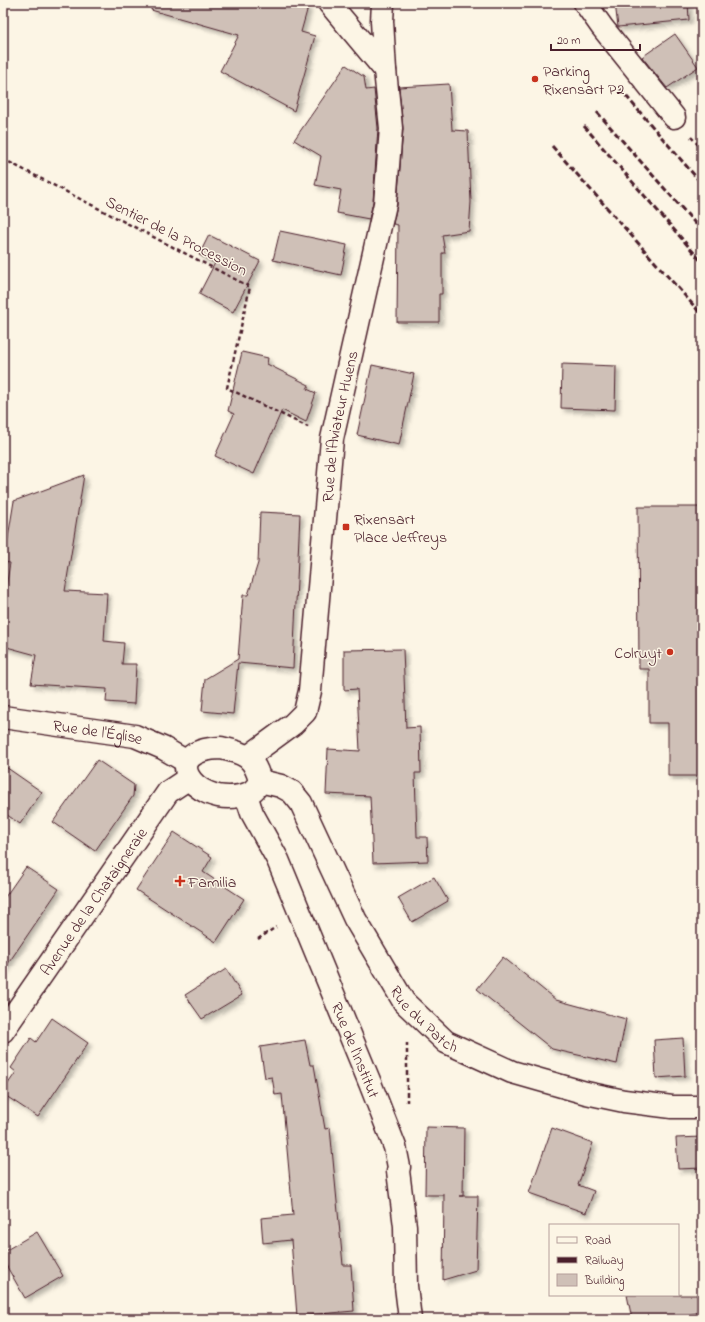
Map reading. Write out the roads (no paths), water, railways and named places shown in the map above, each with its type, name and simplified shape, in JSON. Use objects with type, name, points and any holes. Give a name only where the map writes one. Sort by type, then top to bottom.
[{"type":"street","points":[[329,3],[385,70]]},
{"type":"street","name":"Rue de l'Aviateur Huens","points":[[248,757],[293,724],[305,712],[310,691],[332,439],[384,204],[391,128],[385,70],[382,21],[383,3]]},
{"type":"street","points":[[585,3],[602,27],[674,117]]},
{"type":"street","name":"Rue de l'Église","points":[[3,717],[135,736],[163,748],[188,770]]},
{"type":"street","points":[[221,748],[237,751],[248,757],[257,771],[253,788],[235,797],[220,798],[202,791],[188,770],[192,756],[209,749],[221,748]]},
{"type":"street","name":"Avenue de la Chataigneraie","points":[[3,1031],[168,792],[188,770]]},
{"type":"street","name":"Rue du Patch","points":[[253,788],[281,786],[292,792],[301,803],[355,919],[404,1002],[446,1042],[512,1072],[586,1093],[624,1101],[672,1107],[702,1107]]},
{"type":"street","name":"Rue de l'Institut","points":[[253,788],[252,813],[278,860],[370,1082],[395,1147],[399,1167],[398,1171],[405,1226],[406,1286],[410,1319]]},
{"type":"railway","points":[[620,89],[702,184]]},
{"type":"railway","points":[[597,112],[702,231]]},
{"type":"railway","points":[[584,126],[702,262]]},
{"type":"railway","points":[[552,146],[702,315]]},
{"type":"place","name":"Parking Rixensart P2","points":[[535,79]]},
{"type":"place","name":"Rixensart Place Jeffreys","points":[[346,527]]},
{"type":"place","name":"Colruyt","points":[[670,652]]},
{"type":"place","name":"Familia","points":[[180,881]]}]
